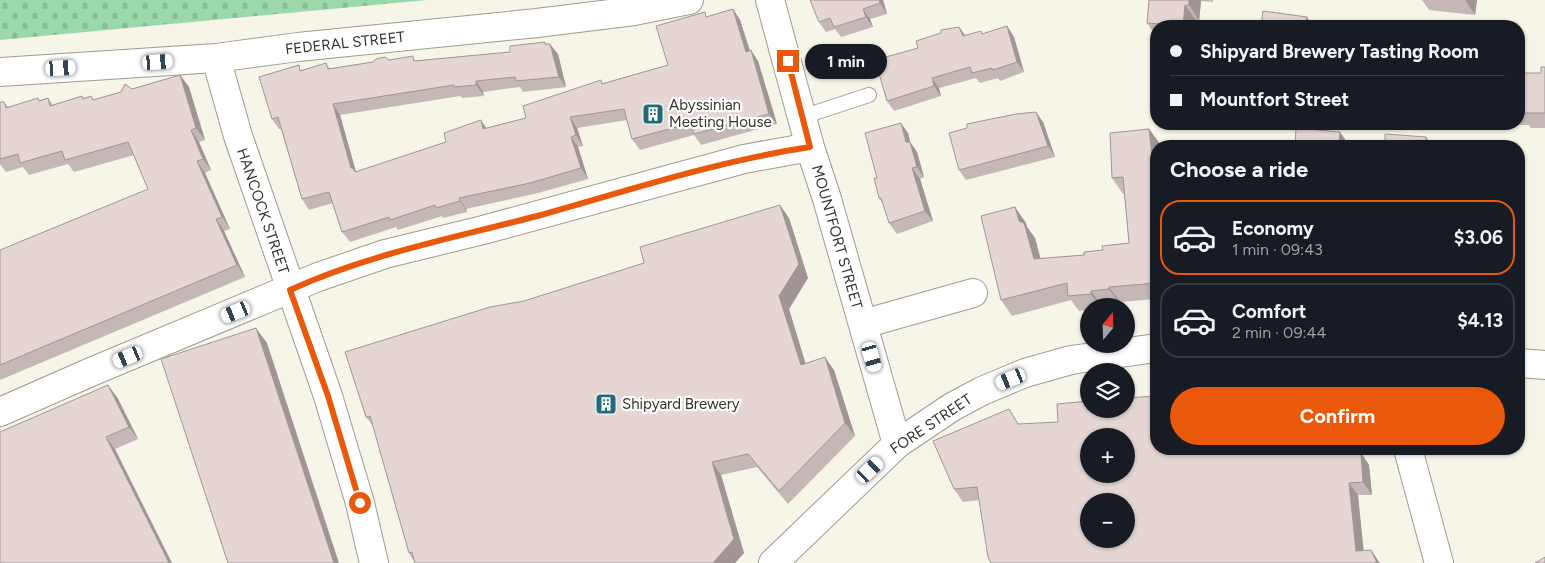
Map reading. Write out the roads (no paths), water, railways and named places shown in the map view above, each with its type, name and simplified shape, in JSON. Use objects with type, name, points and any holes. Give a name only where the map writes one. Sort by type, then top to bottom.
[{"type":"street","name":"FEDERAL STREET","points":[[0,72],[216,58],[298,47],[537,23],[634,11],[689,0]]},
{"type":"street","name":"MOUNTFORT STREET","points":[[770,0],[810,147],[828,199],[897,444]]},
{"type":"street","name":"HANCOCK STREET","points":[[216,58],[238,136],[328,396],[360,503],[374,563]]},
{"type":"street","points":[[0,412],[318,277],[385,254],[483,230],[744,159],[810,147]]},
{"type":"street","points":[[863,324],[973,293]]},
{"type":"street","name":"FORE STREET","points":[[773,563],[897,444],[952,407],[982,391],[1025,373],[1071,360],[1150,349]]},
{"type":"street","points":[[1525,363],[1545,365]]},
{"type":"street","points":[[1410,455],[1439,563]]},
{"type":"lane","points":[[802,117],[869,95]]},
{"type":"place","name":"Abyssinian Meeting House","points":[[653,114]]},
{"type":"place","name":"Shipyard Brewery","points":[[606,404]]}]
